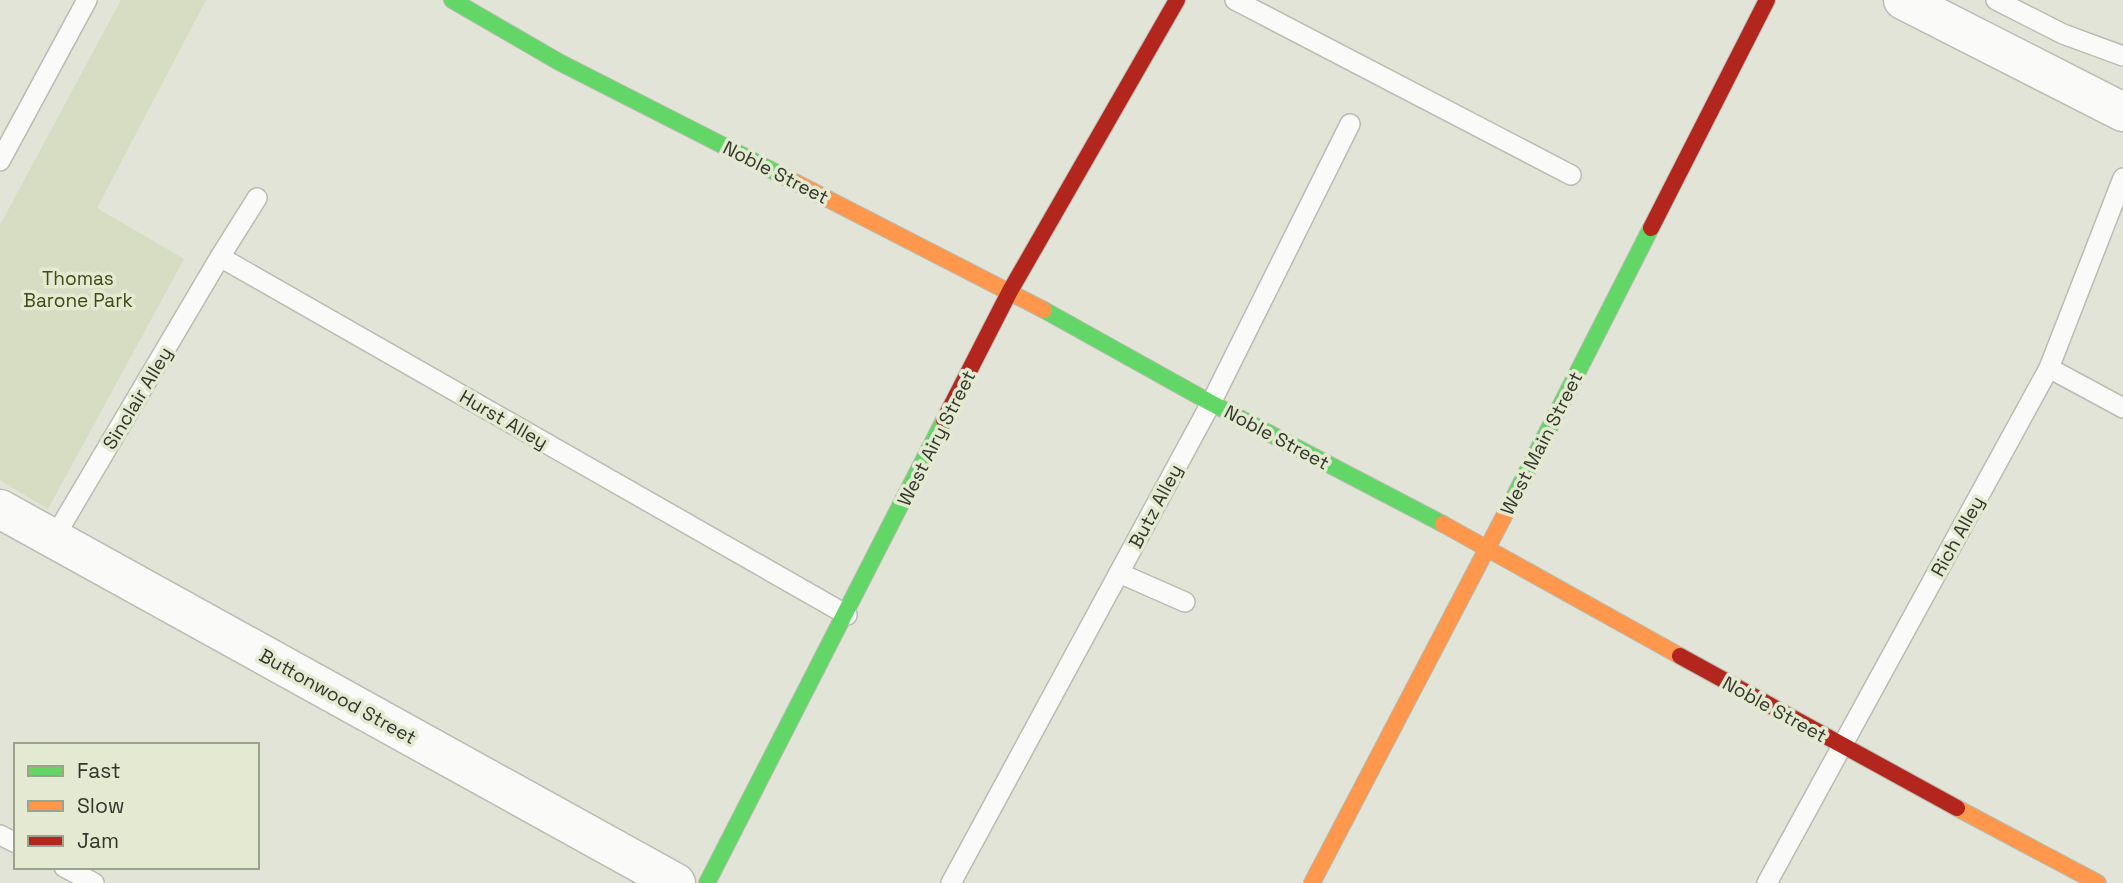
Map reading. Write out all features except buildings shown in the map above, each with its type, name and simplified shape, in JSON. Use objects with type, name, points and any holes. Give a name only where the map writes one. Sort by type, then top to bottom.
[{"type":"main road","name":"Noble Street","points":[[452,0],[559,62],[1010,291],[1211,403],[1488,548],[1840,746],[2098,883]]},
{"type":"main road","name":"West Airy Street","points":[[707,883],[847,615],[1010,291],[1177,0]]},
{"type":"main road","name":"West Main Street","points":[[1312,883],[1488,548],[1767,0]]},
{"type":"street","points":[[1903,0],[2123,112]]},
{"type":"street","name":"Buttonwood Street","points":[[0,509],[676,883]]},
{"type":"lane","points":[[0,161],[87,0]]},
{"type":"lane","points":[[1235,0],[1571,175]]},
{"type":"lane","points":[[1996,0],[2063,34],[2123,56]]},
{"type":"lane","name":"Butz Alley","points":[[951,883],[1211,403],[1350,124]]},
{"type":"lane","name":"Rich Alley","points":[[1767,883],[2049,368],[2123,178]]},
{"type":"lane","points":[[220,257],[257,198]]},
{"type":"lane","name":"Sinclair Alley","points":[[54,538],[220,257]]},
{"type":"lane","name":"Hurst Alley","points":[[220,257],[847,615]]},
{"type":"lane","points":[[2049,368],[2123,408]]},
{"type":"lane","points":[[1119,573],[1185,602]]},
{"type":"lane","points":[[68,869],[94,883]]},
{"type":"green space","name":"Thomas Barone Park","points":[[121,0],[206,0],[97,208],[184,259],[48,509],[0,480],[0,225]]},
{"type":"traffic: fast","points":[[452,0],[559,62],[785,177]]},
{"type":"traffic: fast","points":[[1513,499],[1651,228]]},
{"type":"traffic: fast","points":[[1044,310],[1211,403],[1443,524]]},
{"type":"traffic: fast","points":[[707,883],[944,420]]},
{"type":"traffic: slow","points":[[785,177],[1044,310]]},
{"type":"traffic: slow","points":[[1312,883],[1513,499]]},
{"type":"traffic: slow","points":[[1443,524],[1680,656]]},
{"type":"traffic: slow","points":[[1957,808],[2098,883]]},
{"type":"traffic: jam","points":[[944,420],[1010,291],[1177,0]]},
{"type":"traffic: jam","points":[[1651,228],[1767,0]]},
{"type":"traffic: jam","points":[[1680,656],[1957,808]]}]
